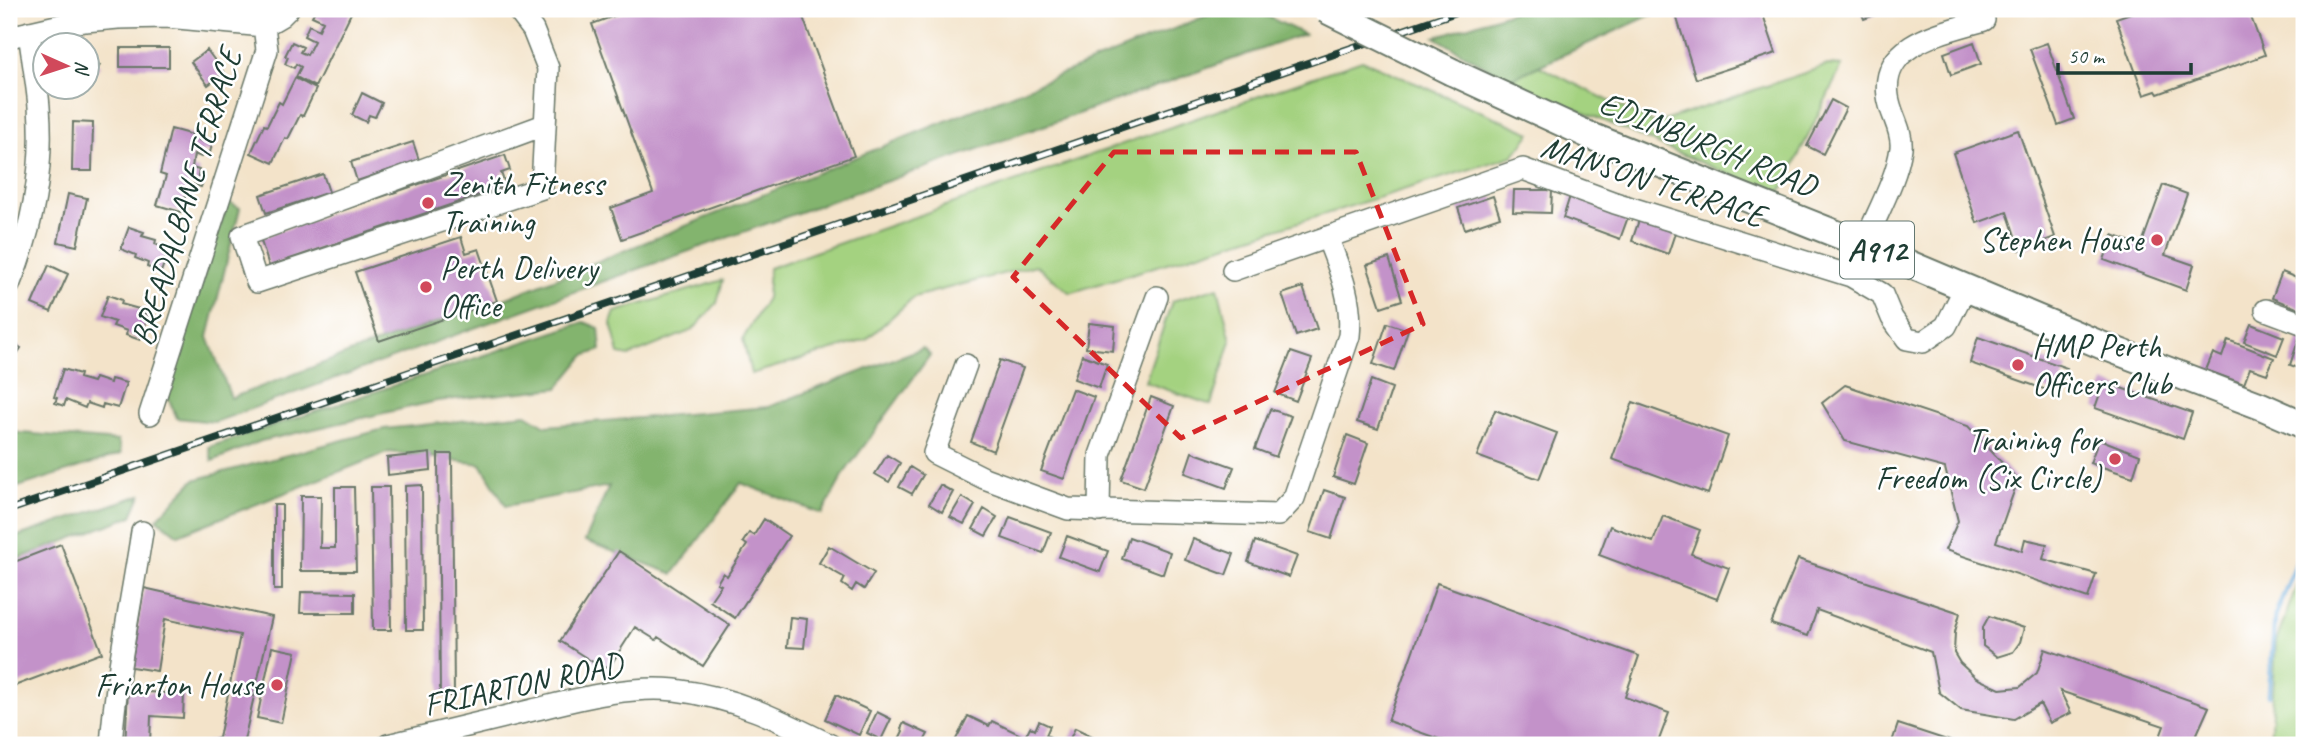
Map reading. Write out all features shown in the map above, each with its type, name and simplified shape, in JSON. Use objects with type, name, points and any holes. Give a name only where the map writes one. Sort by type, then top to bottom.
[{"type":"main road","name":"EDINBURGH ROAD","points":[[1325,9],[1452,72],[1593,137],[1864,244],[2101,345],[2304,425]]},
{"type":"street","name":"BREADALBANE TERRACE","points":[[150,414],[267,50],[264,26],[288,9]]},
{"type":"street","points":[[517,9],[533,30],[548,68],[542,188],[257,282],[242,236],[544,125]]},
{"type":"street","points":[[9,285],[27,233],[37,191],[41,148],[39,106],[19,34],[74,22],[118,18],[180,18],[264,26]]},
{"type":"street","points":[[1864,244],[1898,164],[1902,145],[1888,95],[1888,81],[1893,67],[1901,54],[1914,43],[1984,20]]},
{"type":"street","name":"MANSON TERRACE","points":[[1233,270],[1523,169],[1615,203],[1851,276],[1882,294],[1892,318],[1907,339],[1923,342],[1942,330],[1959,300],[1969,289]]},
{"type":"street","points":[[966,365],[934,453],[984,478],[1068,509],[1099,512],[1278,515],[1294,498],[1349,336],[1351,316],[1346,288],[1328,237]]},
{"type":"street","points":[[1099,512],[1100,455],[1157,297]]},
{"type":"street","points":[[2266,310],[2304,324]]},
{"type":"street","points":[[111,745],[114,698],[122,664],[142,532]]},
{"type":"street","name":"FRIARTON ROAD","points":[[388,745],[582,698],[625,691],[673,690],[720,698],[762,711],[830,745]]},
{"type":"highlighted area","points":[[1114,152],[1356,152],[1423,324],[1181,438],[1013,277]]},
{"type":"green space","points":[[1223,9],[1252,9],[1304,34],[596,284],[215,422],[177,418],[166,393],[228,202],[240,208],[208,337],[231,398],[379,342],[497,302]]},
{"type":"green space","points":[[1521,9],[1664,9],[1508,80],[1435,37]]},
{"type":"green space","points":[[1362,60],[1531,133],[1513,156],[1070,293],[1036,265],[914,297],[866,340],[751,374],[743,339],[767,298],[769,268]]},
{"type":"green space","points":[[1828,65],[1842,66],[1779,196],[1508,80],[1539,66],[1655,124]]},
{"type":"green space","points":[[723,280],[717,303],[693,330],[629,356],[619,354],[611,323],[615,312]]},
{"type":"green space","points":[[1218,287],[1231,341],[1211,405],[1145,382],[1172,301]]},
{"type":"green space","points":[[584,322],[599,328],[601,350],[584,356],[558,388],[437,401],[261,441],[212,461],[209,447]]},
{"type":"green space","points":[[923,348],[930,355],[845,472],[822,514],[741,483],[673,574],[585,541],[609,486],[506,506],[481,464],[389,452],[178,535],[157,519],[194,480],[384,429],[526,414],[546,426],[768,407]]},
{"type":"green space","points":[[9,432],[118,441],[121,454],[9,490]]},
{"type":"green space","points":[[141,495],[132,516],[9,562],[9,539]]},
{"type":"green space","points":[[2304,565],[2304,745],[2270,745],[2276,642]]},
{"type":"building","points":[[316,9],[353,9],[315,87],[296,77],[301,67],[296,64],[294,68],[285,64],[288,57],[285,56],[292,42],[303,47],[300,52],[307,55],[314,41],[304,36],[309,25],[319,30],[323,21],[312,16]]},
{"type":"building","points":[[633,9],[800,9],[854,156],[622,239],[611,208],[653,193],[592,24]]},
{"type":"building","points":[[1674,9],[1761,9],[1776,53],[1696,79]]},
{"type":"building","points":[[1860,9],[1891,9],[1864,19]]},
{"type":"building","points":[[2142,9],[2248,9],[2265,55],[2158,94],[2156,91],[2144,95],[2116,18]]},
{"type":"building","points":[[1974,42],[1981,64],[1951,75],[1944,53]]},
{"type":"building","points":[[2047,43],[2074,119],[2058,125],[2030,49]]},
{"type":"building","points":[[120,48],[169,48],[169,67],[120,67]]},
{"type":"building","points":[[207,50],[224,73],[208,85],[191,62]]},
{"type":"building","points":[[295,78],[316,89],[303,116],[300,115],[288,139],[285,138],[273,163],[251,153],[264,125],[267,126],[279,102],[282,104]]},
{"type":"building","points":[[362,93],[382,103],[375,117],[369,115],[366,122],[352,115]]},
{"type":"building","points":[[1831,100],[1846,108],[1823,154],[1807,146]]},
{"type":"building","points":[[73,122],[93,123],[92,171],[72,171]]},
{"type":"building","points":[[171,129],[200,137],[199,140],[212,144],[210,153],[203,151],[201,157],[194,154],[192,168],[199,170],[198,176],[204,178],[201,187],[189,183],[181,212],[157,205],[166,176],[160,174]]},
{"type":"building","points":[[2018,130],[2055,237],[2020,250],[2007,212],[1977,223],[1953,153]]},
{"type":"building","points":[[413,142],[419,160],[357,181],[351,162]]},
{"type":"building","points":[[505,155],[510,170],[501,173],[506,186],[269,266],[260,238]]},
{"type":"building","points":[[323,174],[329,192],[266,213],[260,195]]},
{"type":"building","name":"Stephen House","points":[[2163,185],[2187,194],[2165,255],[2194,265],[2186,290],[2104,260],[2113,235],[2141,246]]},
{"type":"building","points":[[1514,190],[1552,190],[1551,213],[1513,212]]},
{"type":"building","points":[[68,194],[87,198],[77,246],[58,242]]},
{"type":"building","points":[[1493,196],[1500,217],[1465,229],[1458,208]]},
{"type":"building","points":[[1570,196],[1628,217],[1620,239],[1563,218]]},
{"type":"building","points":[[1639,220],[1675,233],[1668,254],[1632,241]]},
{"type":"building","points":[[129,227],[144,232],[142,236],[156,240],[155,244],[169,249],[161,272],[147,267],[148,263],[121,249]]},
{"type":"building","name":"Perth Delivery Office","points":[[461,237],[466,253],[479,249],[497,301],[379,341],[355,272]]},
{"type":"building","points":[[1389,258],[1402,300],[1381,307],[1367,265]]},
{"type":"building","points":[[49,265],[68,274],[51,312],[32,304]]},
{"type":"building","points":[[2282,272],[2304,281],[2304,311],[2272,298]]},
{"type":"building","points":[[1303,287],[1317,329],[1296,336],[1282,294]]},
{"type":"building","points":[[108,295],[122,300],[121,304],[146,311],[144,316],[148,317],[140,340],[113,326],[115,322],[100,317]]},
{"type":"building","points":[[1089,323],[1115,326],[1113,351],[1086,348]]},
{"type":"building","points":[[1387,323],[1408,330],[1394,371],[1373,364]]},
{"type":"building","points":[[2251,324],[2284,337],[2277,355],[2244,342]]},
{"type":"building","name":"HMP Perth Officers Club","points":[[1978,337],[2067,368],[2058,394],[1970,363]]},
{"type":"building","points":[[2299,338],[2304,340],[2304,370],[2290,365]]},
{"type":"building","points":[[9,340],[21,348],[9,366]]},
{"type":"building","points":[[2228,340],[2274,358],[2267,374],[2250,368],[2244,384],[2206,370],[2213,353],[2222,357]]},
{"type":"building","points":[[1291,352],[1312,359],[1296,401],[1275,393]]},
{"type":"building","points":[[1082,355],[1107,364],[1099,388],[1074,379]]},
{"type":"building","points":[[1000,360],[1023,368],[993,451],[971,442]]},
{"type":"building","points":[[63,369],[80,374],[79,378],[93,382],[95,378],[110,383],[111,379],[126,383],[118,408],[103,404],[102,408],[87,403],[85,408],[66,400],[64,406],[55,403],[57,398],[54,397]]},
{"type":"building","points":[[1371,380],[1392,388],[1378,429],[1357,422]]},
{"type":"building","points":[[2104,382],[2192,413],[2183,439],[2095,408]]},
{"type":"building","points":[[1845,385],[1968,426],[2018,480],[1996,542],[2022,551],[2025,539],[2047,544],[2043,559],[2096,574],[2088,598],[1945,550],[1958,521],[1945,468],[1845,441],[1822,403]]},
{"type":"building","points":[[1072,389],[1094,397],[1064,479],[1041,471]]},
{"type":"building","points":[[1151,397],[1174,406],[1144,488],[1121,480]]},
{"type":"building","points":[[1633,402],[1728,436],[1708,494],[1612,459]]},
{"type":"building","points":[[1270,409],[1291,416],[1276,457],[1255,449]]},
{"type":"building","points":[[1495,410],[1557,433],[1539,479],[1477,456]]},
{"type":"building","points":[[1347,435],[1368,443],[1354,484],[1333,477]]},
{"type":"building","name":"Training for Freedom (Six Circle)","points":[[2099,439],[2140,455],[2133,477],[2090,463]]},
{"type":"building","points":[[1192,452],[1234,467],[1226,488],[1185,473]]},
{"type":"building","points":[[430,453],[431,470],[388,475],[387,458]]},
{"type":"building","points":[[438,454],[452,454],[454,696],[440,696]]},
{"type":"building","points":[[887,455],[900,463],[889,482],[875,474]]},
{"type":"building","points":[[910,467],[923,475],[912,494],[899,487]]},
{"type":"building","points":[[422,485],[423,630],[406,630],[405,486]]},
{"type":"building","points":[[940,485],[953,492],[942,512],[929,504]]},
{"type":"building","points":[[335,487],[354,487],[356,571],[300,571],[301,496],[321,496],[320,548],[335,548]]},
{"type":"building","points":[[371,487],[389,487],[391,630],[373,630]]},
{"type":"building","points":[[1324,490],[1345,497],[1331,539],[1310,532]]},
{"type":"building","points":[[962,497],[975,505],[964,524],[950,517]]},
{"type":"building","points":[[274,505],[282,505],[282,590],[274,590]]},
{"type":"building","points":[[984,509],[997,517],[986,536],[973,529]]},
{"type":"building","points":[[1663,516],[1700,530],[1691,554],[1729,568],[1717,599],[1599,555],[1610,526],[1653,542]]},
{"type":"building","points":[[1010,517],[1051,532],[1043,553],[1002,538]]},
{"type":"building","points":[[764,519],[789,536],[735,618],[710,601],[721,585],[717,583],[723,573],[727,576],[747,545],[743,542],[749,533],[754,535]]},
{"type":"building","points":[[1067,536],[1108,551],[1100,572],[1059,557]]},
{"type":"building","points":[[1129,537],[1170,552],[1163,574],[1122,559]]},
{"type":"building","points":[[1193,539],[1234,554],[1226,575],[1185,560]]},
{"type":"building","points":[[1255,541],[1297,556],[1289,577],[1248,562]]},
{"type":"building","points":[[61,544],[102,653],[9,688],[9,564]]},
{"type":"building","points":[[829,546],[874,573],[864,589],[856,584],[852,591],[842,584],[845,578],[819,563]]},
{"type":"building","points":[[619,551],[730,625],[703,666],[658,637],[656,640],[635,627],[610,666],[602,668],[560,641]]},
{"type":"building","points":[[1798,559],[1960,613],[1955,632],[1954,653],[1960,663],[1976,678],[2000,689],[2020,687],[2037,673],[2045,649],[2209,707],[2192,745],[2157,745],[2164,726],[2060,691],[2071,713],[2050,723],[2040,704],[2014,719],[1961,710],[1939,692],[1931,652],[1817,610],[1808,636],[1771,624]]},
{"type":"building","points":[[1437,583],[1639,656],[1625,697],[1669,713],[1657,745],[1456,745],[1388,721]]},
{"type":"building","points":[[144,588],[272,617],[243,745],[197,745],[219,738],[240,635],[165,619],[157,671],[131,667]]},
{"type":"building","points":[[301,592],[355,593],[355,613],[300,613]]},
{"type":"building","points":[[1989,616],[2024,628],[2020,642],[2013,652],[1997,657],[1983,646],[1983,627]]},
{"type":"building","points":[[790,617],[807,619],[804,648],[787,647]]},
{"type":"building","name":"Friarton House","points":[[272,647],[296,652],[281,723],[257,718]]},
{"type":"building","points":[[128,691],[184,694],[183,718],[151,716],[150,745],[125,745]]},
{"type":"building","points":[[836,695],[870,711],[859,735],[825,719]]},
{"type":"building","points":[[877,712],[891,719],[881,740],[867,733]]},
{"type":"building","points":[[968,716],[989,726],[992,721],[1025,737],[1030,727],[1035,730],[1039,721],[1050,726],[1046,735],[1066,745],[953,745]]},
{"type":"building","points":[[904,723],[928,734],[922,745],[896,745]]},
{"type":"building","points":[[1898,724],[1962,745],[1891,745]]},
{"type":"building","points":[[1075,728],[1111,745],[1067,745]]},
{"type":"waterway","points":[[2269,695],[2275,616],[2304,545]]},
{"type":"railway","points":[[9,510],[1465,9]]},
{"type":"place","name":"Zenith Fitness Training","points":[[428,203]]},
{"type":"place","name":"Stephen House","points":[[2157,240]]},
{"type":"place","name":"Perth Delivery Office","points":[[426,287]]},
{"type":"place","name":"HMP Perth Officers Club","points":[[2018,365]]},
{"type":"place","name":"Training for Freedom (Six Circle)","points":[[2115,459]]},
{"type":"place","name":"Friarton House","points":[[277,685]]}]
